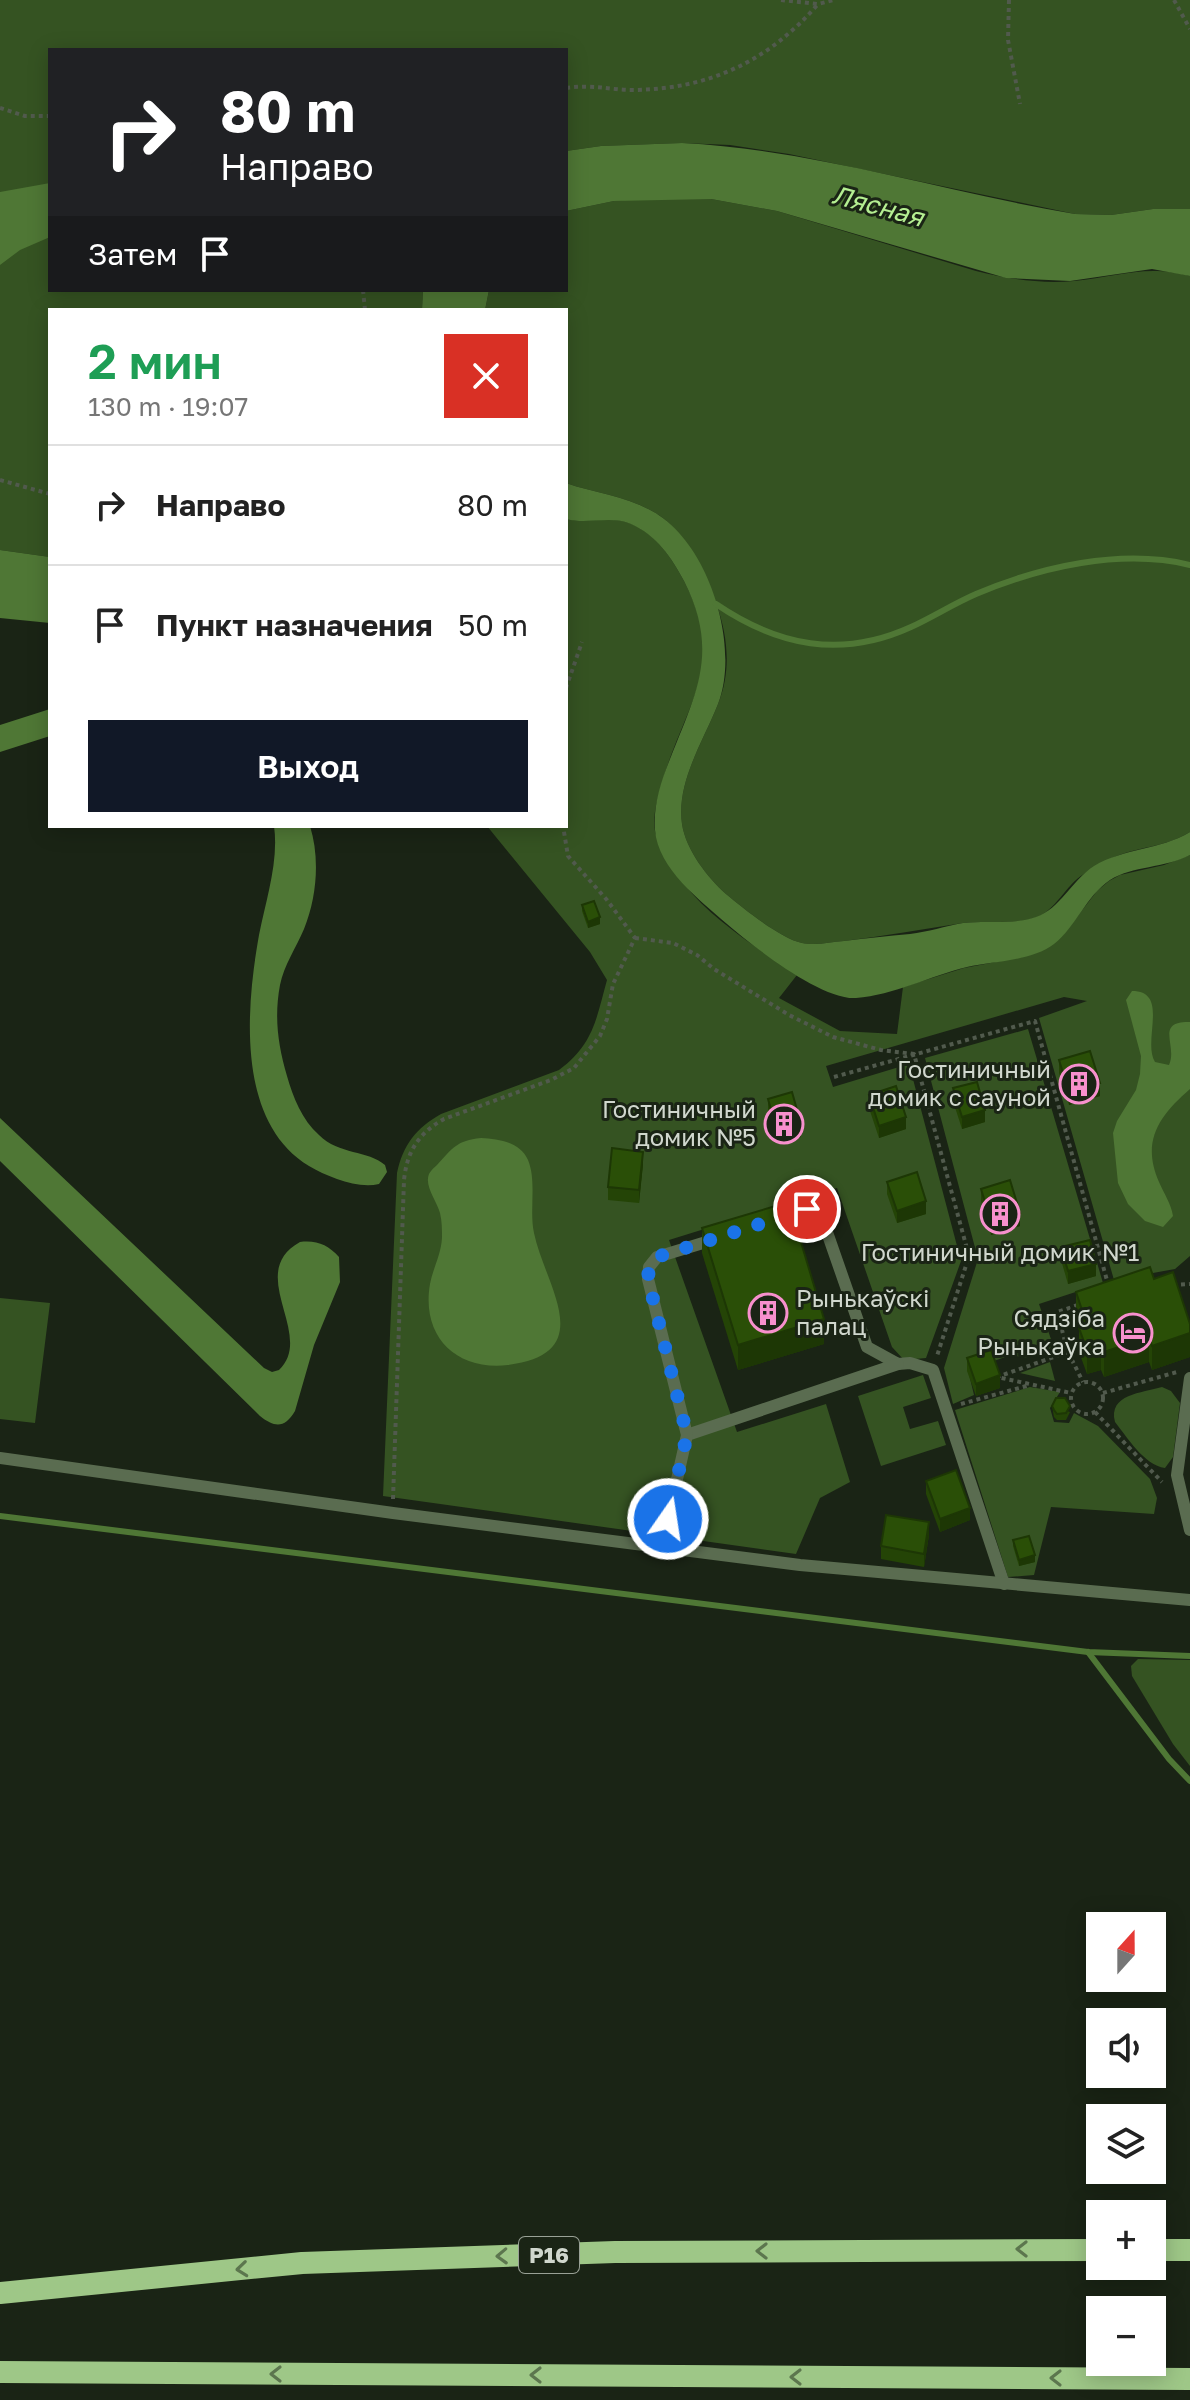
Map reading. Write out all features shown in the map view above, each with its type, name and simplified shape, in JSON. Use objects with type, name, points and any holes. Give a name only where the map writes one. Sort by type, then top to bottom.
[{"type":"highway","name":"Р16","points":[[0,2293],[302,2263],[615,2252],[1086,2250]]},
{"type":"highway","points":[[1166,2250],[1190,2250]]},
{"type":"highway","points":[[0,2372],[1190,2379]]},
{"type":"lane","points":[[762,1224],[807,1209],[821,1215],[867,1347],[898,1364]]},
{"type":"lane","points":[[667,1547],[668,1519],[687,1435],[648,1279],[649,1267],[657,1257],[732,1233]]},
{"type":"lane","points":[[687,1435],[898,1364],[910,1363],[933,1370],[1004,1584]]},
{"type":"lane","points":[[1190,1378],[1177,1475],[1190,1530]]},
{"type":"lane","points":[[0,1458],[393,1513],[800,1565],[1190,1600]]},
{"type":"path","points":[[781,0],[818,4],[834,0]]},
{"type":"path","points":[[1009,0],[1008,40],[1020,104]]},
{"type":"path","points":[[1174,0],[1190,29]]},
{"type":"path","points":[[568,88],[589,85],[632,90],[686,85],[738,69],[801,24],[818,4]]},
{"type":"path","points":[[0,108],[25,116],[48,116]]},
{"type":"path","points":[[0,480],[48,493]]},
{"type":"path","points":[[568,682],[582,642]]},
{"type":"path","points":[[563,828],[568,856],[635,938],[673,943],[697,955],[714,969],[789,1015],[833,1037],[881,1050],[914,1054]]},
{"type":"path","points":[[393,1513],[404,1180],[411,1150],[429,1127],[444,1119],[551,1080],[574,1068],[600,1036],[613,984],[635,938]]},
{"type":"path","points":[[834,1077],[1035,1021],[1111,1293]]},
{"type":"path","points":[[914,1054],[969,1256],[933,1370]]},
{"type":"path","points":[[1170,1285],[1190,1284]]},
{"type":"path","points":[[1083,1382],[1068,1352],[1057,1312],[1084,1302]]},
{"type":"path","points":[[1068,1352],[997,1377],[1071,1393]]},
{"type":"path","points":[[1103,1393],[1190,1371]]},
{"type":"path","points":[[1083,1382],[1094,1383],[1103,1393],[1102,1404],[1095,1412],[1087,1414],[1076,1410],[1071,1393],[1083,1382]]},
{"type":"path","points":[[947,1408],[1031,1384]]},
{"type":"path","points":[[1095,1412],[1165,1487]]},
{"type":"shaded area","points":[[0,0],[1190,0],[1190,209],[1153,209],[1111,215],[1075,214],[789,154],[730,145],[682,143],[601,146],[568,151],[568,48],[48,48],[48,292],[423,292],[422,308],[48,308],[48,557],[0,550]]},
{"type":"shaded area","points":[[711,199],[777,211],[976,271],[1012,278],[1062,282],[1145,271],[1190,276],[1190,832],[1103,862],[1077,879],[1049,909],[1035,918],[963,923],[823,944],[802,943],[783,935],[742,907],[712,880],[688,844],[681,808],[692,762],[724,685],[726,646],[718,607],[684,541],[665,519],[632,502],[568,484],[568,308],[485,308],[489,292],[568,292],[568,211],[614,201]]},
{"type":"shaded area","points":[[568,519],[616,520],[632,524],[649,534],[662,548],[684,581],[697,611],[703,638],[703,662],[698,685],[659,794],[654,819],[656,834],[679,877],[708,910],[797,975],[779,998],[840,1031],[897,1034],[903,987],[964,968],[1022,957],[1063,935],[1097,891],[1109,881],[1190,855],[1190,1256],[1175,1269],[1114,1280],[1039,1018],[1087,1001],[1064,997],[826,1066],[833,1087],[909,1064],[961,1261],[926,1358],[904,1360],[892,1347],[837,1188],[669,1240],[737,1432],[826,1404],[850,1482],[820,1498],[796,1554],[383,1496],[397,1173],[403,1154],[418,1131],[441,1114],[559,1070],[571,1060],[592,1030],[607,980],[590,952],[489,828],[568,828]]},
{"type":"shaded area","points":[[1028,1029],[1103,1283],[1039,1304],[1054,1348],[1027,1358],[1011,1355],[968,1370],[974,1395],[953,1404],[944,1368],[978,1259],[925,1058]]},
{"type":"shaded area","points":[[0,1298],[50,1303],[35,1423],[0,1419]]},
{"type":"shaded area","points":[[1050,1362],[1055,1381],[1020,1373]]},
{"type":"shaded area","points":[[923,1375],[931,1398],[903,1407],[910,1429],[938,1421],[946,1445],[881,1466],[858,1396]]},
{"type":"shaded area","points":[[1030,1387],[1060,1392],[1050,1408],[1054,1422],[1069,1423],[1074,1413],[1098,1426],[1150,1479],[1157,1498],[1154,1514],[1051,1507],[1034,1575],[1008,1577],[955,1410]]},
{"type":"shaded area","points":[[1162,1387],[1171,1391],[1180,1403],[1173,1457],[1165,1468],[1150,1462],[1137,1450],[1115,1422],[1114,1413],[1128,1396]]},
{"type":"shaded area","points":[[1138,1659],[1190,1660],[1190,1766],[1132,1676],[1131,1666]]},
{"type":"water","name":"Лясная","points":[[682,143],[781,154],[1075,214],[1111,215],[1153,209],[1190,209],[1190,276],[1152,269],[1070,281],[1006,278],[777,211],[711,199],[614,201],[568,211],[568,151],[601,146]]},
{"type":"water","points":[[48,183],[48,238],[20,250],[0,265],[0,192]]},
{"type":"water","points":[[423,292],[489,292],[485,308],[422,308]]},
{"type":"water","points":[[568,484],[621,498],[652,511],[672,525],[704,570],[722,625],[724,680],[718,704],[687,777],[681,808],[684,834],[698,862],[726,894],[752,915],[793,940],[818,944],[917,933],[963,923],[1027,919],[1052,908],[1086,872],[1106,860],[1190,832],[1190,855],[1110,880],[1094,894],[1062,937],[1035,954],[967,967],[884,993],[856,998],[825,991],[807,982],[727,924],[682,883],[664,858],[655,830],[655,812],[664,776],[695,692],[702,651],[701,629],[684,581],[656,541],[623,521],[568,519]]},
{"type":"water","points":[[0,550],[48,557],[48,623],[0,618]]},
{"type":"water","points":[[48,710],[48,737],[0,752],[0,725]]},
{"type":"water","points":[[274,828],[310,828],[316,864],[308,917],[284,970],[278,997],[278,1031],[287,1076],[299,1108],[319,1135],[335,1146],[385,1165],[387,1172],[379,1184],[352,1183],[309,1166],[285,1146],[269,1122],[258,1093],[252,1061],[251,996]]},
{"type":"water","points":[[1132,991],[1143,993],[1150,999],[1153,1008],[1151,1042],[1155,1062],[1169,1065],[1170,1030],[1179,1023],[1190,1022],[1190,1089],[1162,1119],[1153,1142],[1154,1167],[1173,1216],[1163,1227],[1145,1221],[1128,1204],[1118,1183],[1113,1133],[1136,1090],[1140,1074],[1141,1056],[1126,1000]]},
{"type":"water","points":[[0,1118],[264,1368],[272,1372],[279,1370],[288,1356],[290,1340],[278,1270],[285,1255],[300,1242],[312,1242],[331,1249],[339,1257],[340,1282],[314,1345],[295,1411],[287,1421],[275,1424],[260,1416],[0,1161]]},
{"type":"water","points":[[481,1138],[514,1145],[528,1160],[532,1177],[534,1233],[560,1314],[560,1332],[552,1347],[536,1358],[508,1365],[489,1365],[458,1356],[437,1334],[429,1303],[430,1284],[442,1238],[441,1216],[429,1188],[429,1174],[456,1146]]},
{"type":"building","points":[[594,901],[600,917],[588,922],[582,905]]},
{"type":"building","points":[[1090,1051],[1100,1083],[1069,1092],[1059,1060]]},
{"type":"building","points":[[977,1082],[985,1110],[962,1117],[953,1088]]},
{"type":"building","points":[[896,1086],[906,1117],[879,1126],[869,1095]]},
{"type":"building","points":[[792,1092],[801,1124],[777,1131],[768,1099]]},
{"type":"building","points":[[612,1148],[643,1152],[639,1190],[608,1187]]},
{"type":"building","points":[[917,1172],[926,1201],[897,1211],[887,1182]]},
{"type":"building","points":[[1010,1180],[1020,1213],[991,1222],[981,1189]]},
{"type":"building","name":"Рынькаўскi палац","points":[[789,1202],[824,1319],[738,1345],[702,1228]]},
{"type":"building","points":[[1090,1240],[1096,1264],[1068,1271],[1061,1247]]},
{"type":"building","points":[[1150,1267],[1154,1279],[1173,1272],[1190,1324],[1190,1333],[1152,1346],[1149,1337],[1104,1352],[1101,1345],[1087,1350],[1079,1328],[1087,1325],[1076,1292]]},
{"type":"building","points":[[991,1350],[1000,1375],[976,1384],[967,1358]]},
{"type":"building","points":[[1056,1398],[1065,1398],[1070,1406],[1066,1413],[1057,1414],[1054,1410],[1052,1406]]},
{"type":"building","points":[[956,1470],[970,1508],[940,1519],[926,1481]]},
{"type":"building","points":[[886,1515],[929,1522],[924,1554],[881,1546]]},
{"type":"building","points":[[1029,1536],[1035,1555],[1019,1560],[1013,1540]]},
{"type":"waterway","points":[[716,604],[763,630],[786,638],[835,645],[860,643],[911,627],[1001,584],[1054,568],[1136,559],[1190,565]]},
{"type":"waterway","points":[[0,1516],[1088,1652],[1190,1656]]},
{"type":"waterway","points":[[1088,1652],[1169,1759],[1190,1781]]},
{"type":"place","name":"Гостиничный домик с сауной","points":[[1079,1084]]},
{"type":"place","name":"Гостиничный домик №5","points":[[784,1124]]},
{"type":"place","name":"Гостиничный домик №1","points":[[1000,1214]]},
{"type":"place","name":"Рынькаўскi палац","points":[[768,1313]]},
{"type":"place","name":"Сядзіба Рынькаўка","points":[[1133,1333]]},
{"type":"route","points":[[668,1519],[687,1435],[648,1279],[649,1267],[657,1257],[807,1209]]}]
